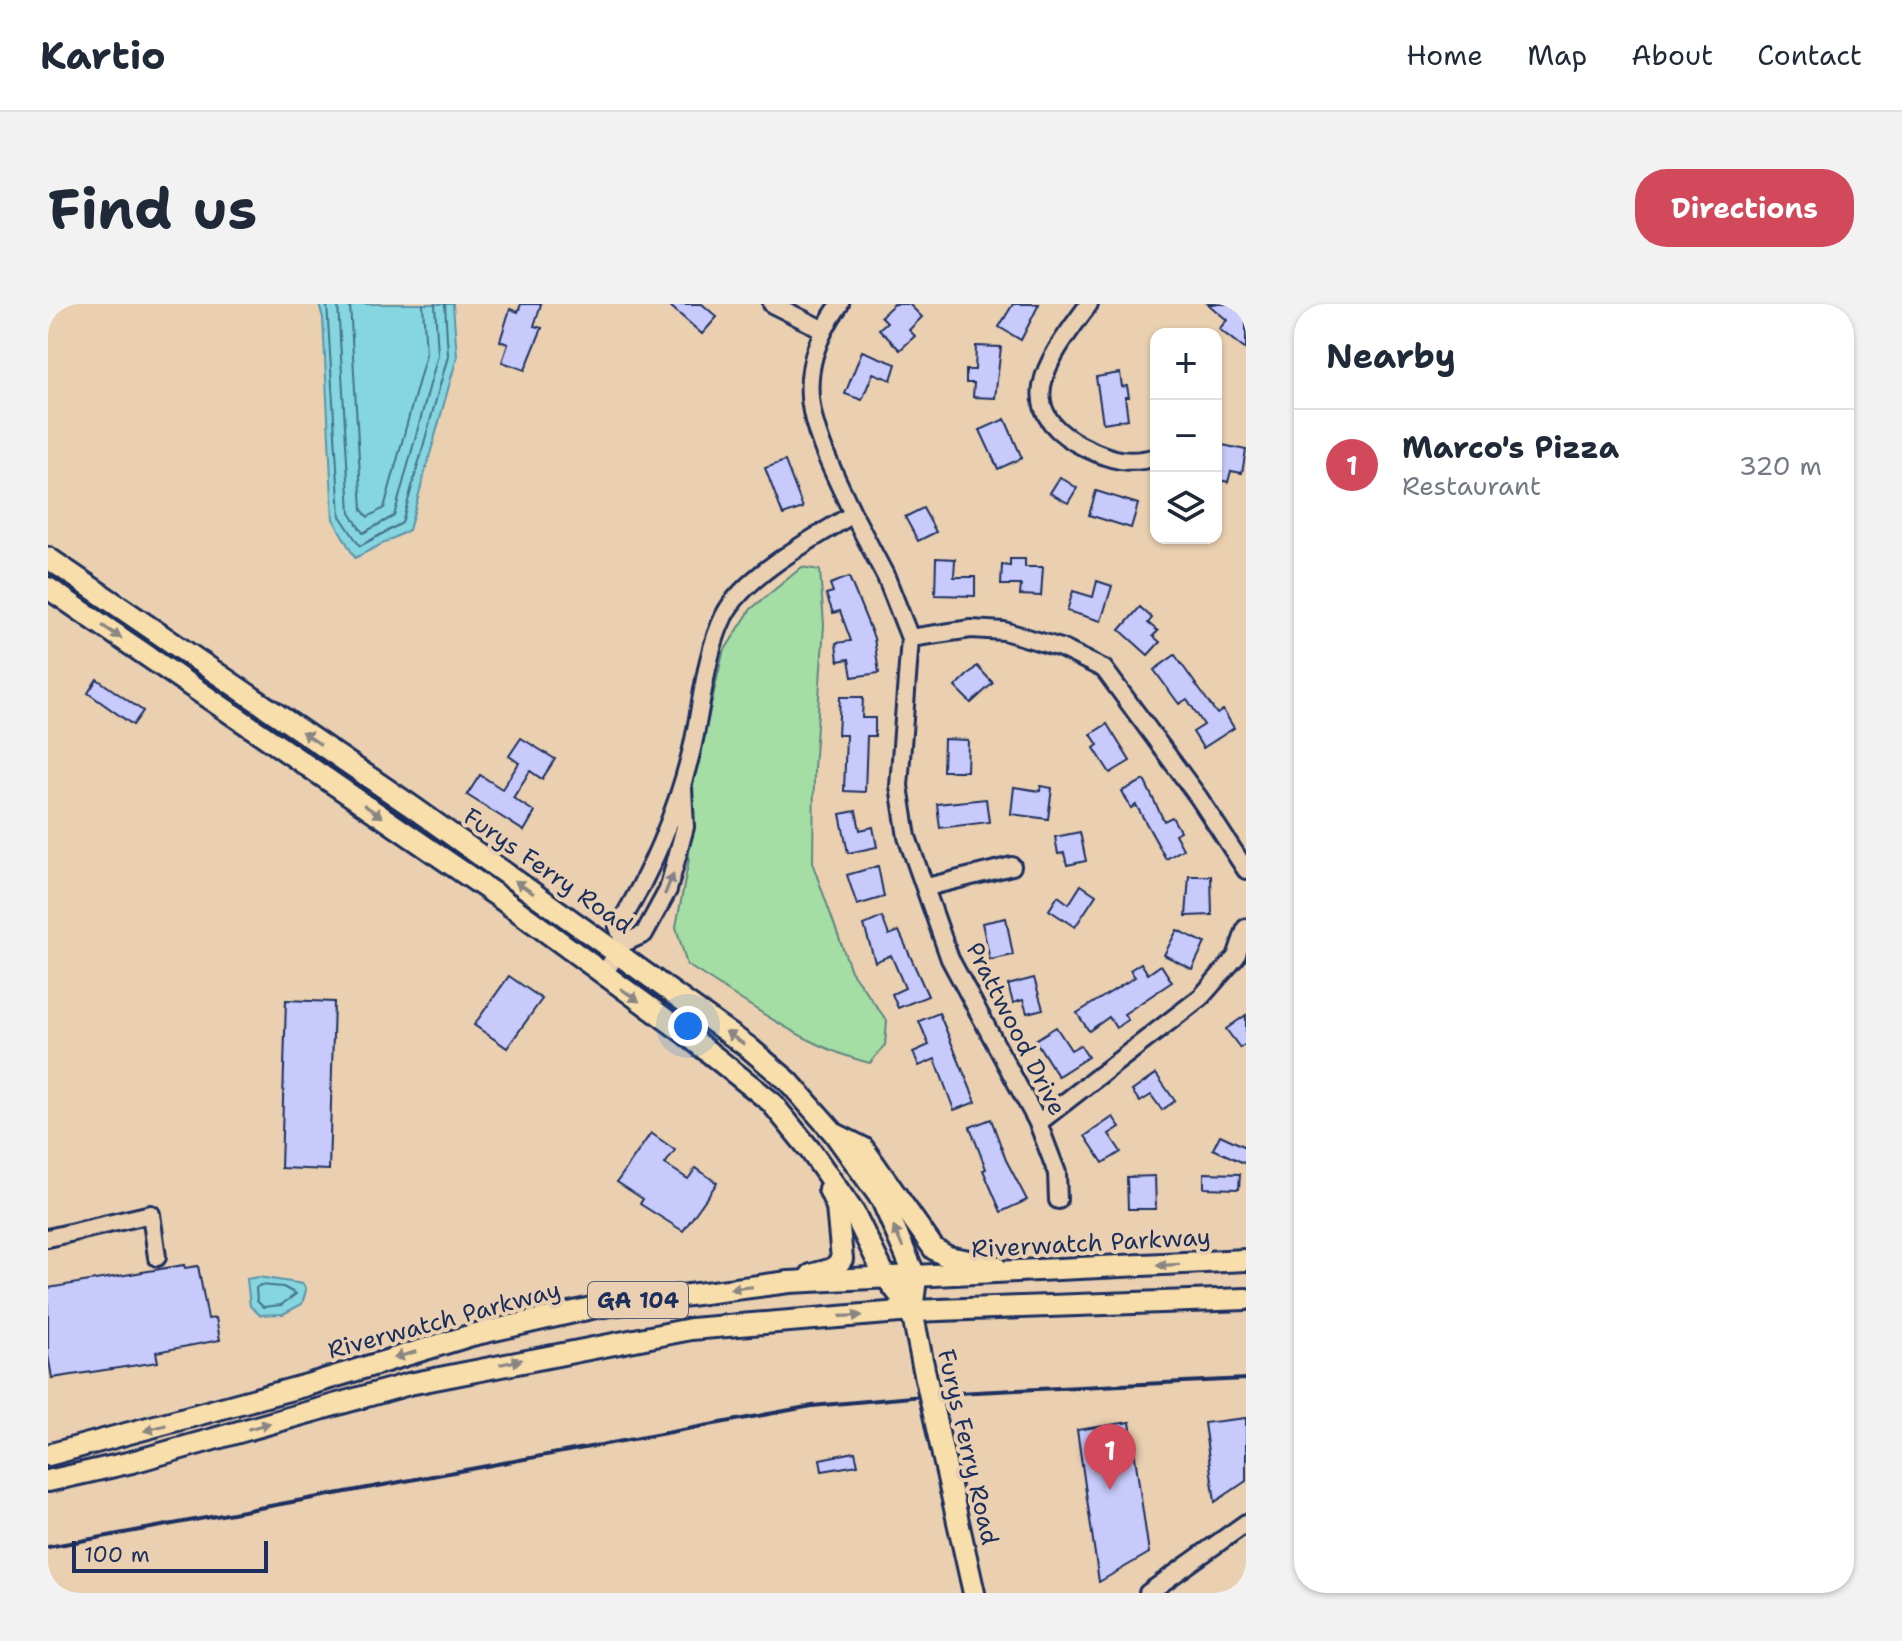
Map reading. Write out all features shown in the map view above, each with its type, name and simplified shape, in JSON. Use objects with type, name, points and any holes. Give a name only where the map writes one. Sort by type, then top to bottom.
[{"type":"main road","name":"Furys Ferry Road","points":[[48,558],[621,948],[789,1082],[834,1133],[882,1200],[916,1278],[912,1311],[974,1593]]},
{"type":"main road","name":"Furys Ferry Road","points":[[48,588],[484,886],[692,1039],[771,1102],[810,1150],[854,1213],[885,1276],[912,1311]]},
{"type":"main road","points":[[834,1133],[863,1148],[934,1249],[948,1257],[1026,1272]]},
{"type":"main road","points":[[789,1282],[833,1269],[842,1259],[837,1207],[810,1150]]},
{"type":"main road","name":"Riverwatch Parkway","points":[[48,1455],[138,1433],[520,1322],[672,1295],[789,1282],[885,1276],[916,1278],[1246,1260]]},
{"type":"main road","name":"GA 104","points":[[48,1481],[132,1462],[409,1384],[548,1354],[748,1323],[912,1311],[1246,1299]]},
{"type":"street","points":[[772,304],[822,329]]},
{"type":"street","name":"Prattwood Drive","points":[[840,304],[822,329],[813,351],[807,390],[812,425],[886,577],[910,638],[909,693],[899,786],[907,837],[950,959],[1038,1123],[1057,1173],[1058,1200]]},
{"type":"street","points":[[1089,304],[1048,359],[1041,394],[1046,417],[1064,437],[1105,457],[1133,464],[1150,459]]},
{"type":"street","points":[[621,948],[618,927],[644,885],[683,779],[725,614],[764,573],[853,514]]},
{"type":"street","points":[[910,638],[971,629],[1004,631],[1061,648],[1104,669],[1199,798],[1246,870]]},
{"type":"street","points":[[603,975],[621,948],[644,934],[668,890],[685,827],[683,779]]},
{"type":"street","points":[[927,887],[1012,866]]},
{"type":"street","points":[[1038,1123],[1201,997],[1241,960],[1246,928]]},
{"type":"street","points":[[48,1238],[151,1214],[157,1257]]},
{"type":"street","points":[[1148,1593],[1246,1523]]},
{"type":"green space","points":[[802,567],[820,570],[824,625],[814,769],[813,865],[851,971],[887,1021],[885,1045],[870,1063],[846,1056],[798,1034],[687,965],[676,927],[689,859],[689,801],[723,653],[751,609]]},
{"type":"water","points":[[319,304],[453,304],[457,357],[409,530],[355,558],[333,519],[323,318]]},
{"type":"water","points":[[258,1277],[303,1284],[306,1290],[302,1304],[283,1314],[260,1315],[250,1306],[247,1279]]},
{"type":"building","points":[[521,304],[541,304],[534,326],[542,328],[525,370],[502,362],[508,344],[500,341],[510,309],[518,312]]},
{"type":"building","points":[[668,304],[702,304],[717,317],[702,334]]},
{"type":"building","points":[[894,304],[909,304],[922,317],[909,330],[915,336],[900,350],[879,329],[887,322],[881,316]]},
{"type":"building","points":[[1013,304],[1039,304],[1021,340],[999,327]]},
{"type":"building","points":[[1208,304],[1240,304],[1246,309],[1246,350],[1222,331],[1220,328],[1227,320]]},
{"type":"building","points":[[976,346],[1001,347],[995,398],[973,397],[974,383],[966,383],[966,370],[975,370]]},
{"type":"building","points":[[862,351],[896,364],[891,380],[873,373],[862,400],[845,394]]},
{"type":"building","points":[[1120,373],[1122,387],[1127,386],[1129,397],[1125,397],[1128,419],[1103,423],[1096,377]]},
{"type":"building","points":[[1005,419],[1022,458],[998,469],[980,430]]},
{"type":"building","points":[[1222,445],[1246,450],[1242,473],[1231,471],[1228,482],[1222,480]]},
{"type":"building","points":[[785,461],[803,508],[783,515],[765,468]]},
{"type":"building","points":[[1060,477],[1077,488],[1068,503],[1050,493]]},
{"type":"building","points":[[1096,491],[1138,504],[1131,528],[1089,515]]},
{"type":"building","points":[[923,508],[936,532],[918,541],[905,517]]},
{"type":"building","points":[[936,558],[955,559],[954,577],[975,577],[975,596],[935,595]]},
{"type":"building","points":[[1010,559],[1025,559],[1025,567],[1043,567],[1041,596],[1020,595],[1021,585],[1001,585],[1002,565],[1010,566]]},
{"type":"building","points":[[849,577],[874,638],[879,673],[852,677],[849,659],[838,661],[836,643],[851,641],[840,611],[833,613],[826,594],[833,592],[830,584]]},
{"type":"building","points":[[1097,581],[1112,586],[1101,621],[1067,611],[1073,591],[1093,597]]},
{"type":"building","points":[[1140,607],[1152,618],[1148,623],[1158,631],[1153,636],[1160,642],[1148,655],[1120,630]]},
{"type":"building","points":[[1175,655],[1217,714],[1223,710],[1234,728],[1203,748],[1193,732],[1204,725],[1187,699],[1179,704],[1154,670]]},
{"type":"building","points":[[977,666],[993,683],[971,703],[955,687]]},
{"type":"building","points":[[97,679],[143,711],[133,725],[88,693]]},
{"type":"building","points":[[840,697],[863,697],[862,718],[875,718],[875,736],[867,736],[865,792],[844,791],[846,735],[838,735]]},
{"type":"building","points":[[1107,724],[1130,761],[1110,773],[1094,748],[1098,745],[1091,734]]},
{"type":"building","points":[[521,738],[555,759],[542,779],[530,771],[513,798],[535,812],[524,831],[467,795],[480,775],[502,789],[519,763],[509,756]]},
{"type":"building","points":[[944,739],[968,740],[967,771],[943,771]]},
{"type":"building","points":[[1144,780],[1164,821],[1172,817],[1180,831],[1175,834],[1183,849],[1166,859],[1136,805],[1131,808],[1122,791]]},
{"type":"building","points":[[1041,786],[1052,788],[1048,819],[1011,814],[1014,787],[1040,791]]},
{"type":"building","points":[[986,799],[989,822],[940,828],[937,804]]},
{"type":"building","points":[[856,811],[860,830],[873,827],[877,847],[848,853],[840,814]]},
{"type":"building","points":[[1080,832],[1086,861],[1067,865],[1064,853],[1058,854],[1055,837]]},
{"type":"building","points":[[878,866],[884,897],[857,905],[847,875]]},
{"type":"building","points":[[1189,876],[1211,876],[1212,915],[1186,916]]},
{"type":"building","points":[[1081,885],[1096,895],[1075,927],[1049,910],[1058,896],[1069,904]]},
{"type":"building","points":[[882,917],[889,935],[899,931],[928,996],[898,1008],[892,994],[905,988],[891,955],[875,962],[864,925]]},
{"type":"building","points":[[1006,918],[1013,955],[990,960],[982,923]]},
{"type":"building","points":[[1177,930],[1205,943],[1192,969],[1164,955]]},
{"type":"building","points":[[1141,963],[1148,974],[1161,965],[1172,982],[1124,1014],[1128,1020],[1116,1028],[1109,1017],[1089,1031],[1077,1013],[1135,977],[1130,970]]},
{"type":"building","points":[[509,976],[542,999],[507,1048],[474,1025]]},
{"type":"building","points":[[1034,978],[1043,1009],[1027,1013],[1023,1000],[1013,1003],[1008,985]]},
{"type":"building","points":[[286,1000],[334,1002],[329,1170],[281,1168]]},
{"type":"building","points":[[939,1013],[976,1102],[954,1110],[935,1059],[919,1066],[913,1052],[929,1045],[919,1021]]},
{"type":"building","points":[[1246,1015],[1246,1044],[1240,1048],[1226,1029]]},
{"type":"building","points":[[1056,1027],[1071,1050],[1080,1045],[1088,1057],[1058,1076],[1035,1040]]},
{"type":"building","points":[[1156,1074],[1175,1101],[1162,1110],[1151,1095],[1140,1102],[1132,1091]]},
{"type":"building","points":[[1113,1117],[1120,1127],[1109,1134],[1121,1152],[1103,1163],[1085,1136]]},
{"type":"building","points":[[991,1119],[1006,1160],[1027,1200],[1001,1212],[983,1170],[986,1169],[970,1127]]},
{"type":"building","points":[[651,1133],[675,1150],[665,1164],[688,1179],[696,1168],[717,1183],[683,1231],[640,1204],[643,1199],[617,1182]]},
{"type":"building","points":[[1220,1135],[1246,1147],[1246,1164],[1213,1149]]},
{"type":"building","points":[[1204,1173],[1240,1174],[1239,1189],[1204,1188]]},
{"type":"building","points":[[1155,1176],[1156,1209],[1128,1209],[1127,1177]]},
{"type":"building","points":[[184,1265],[185,1268],[198,1266],[208,1319],[216,1318],[220,1340],[156,1352],[158,1362],[52,1378],[48,1355],[48,1288]]},
{"type":"building","points":[[1246,1418],[1246,1481],[1215,1502],[1204,1423]]},
{"type":"building","points":[[1130,1422],[1149,1553],[1099,1582],[1077,1430]]},
{"type":"building","points":[[855,1452],[858,1465],[822,1471],[820,1459]]},
{"type":"railway","points":[[48,1547],[812,1406],[956,1393],[1246,1379]]},
{"type":"place","name":"Marco's Pizza","points":[[1110,1490]]}]
